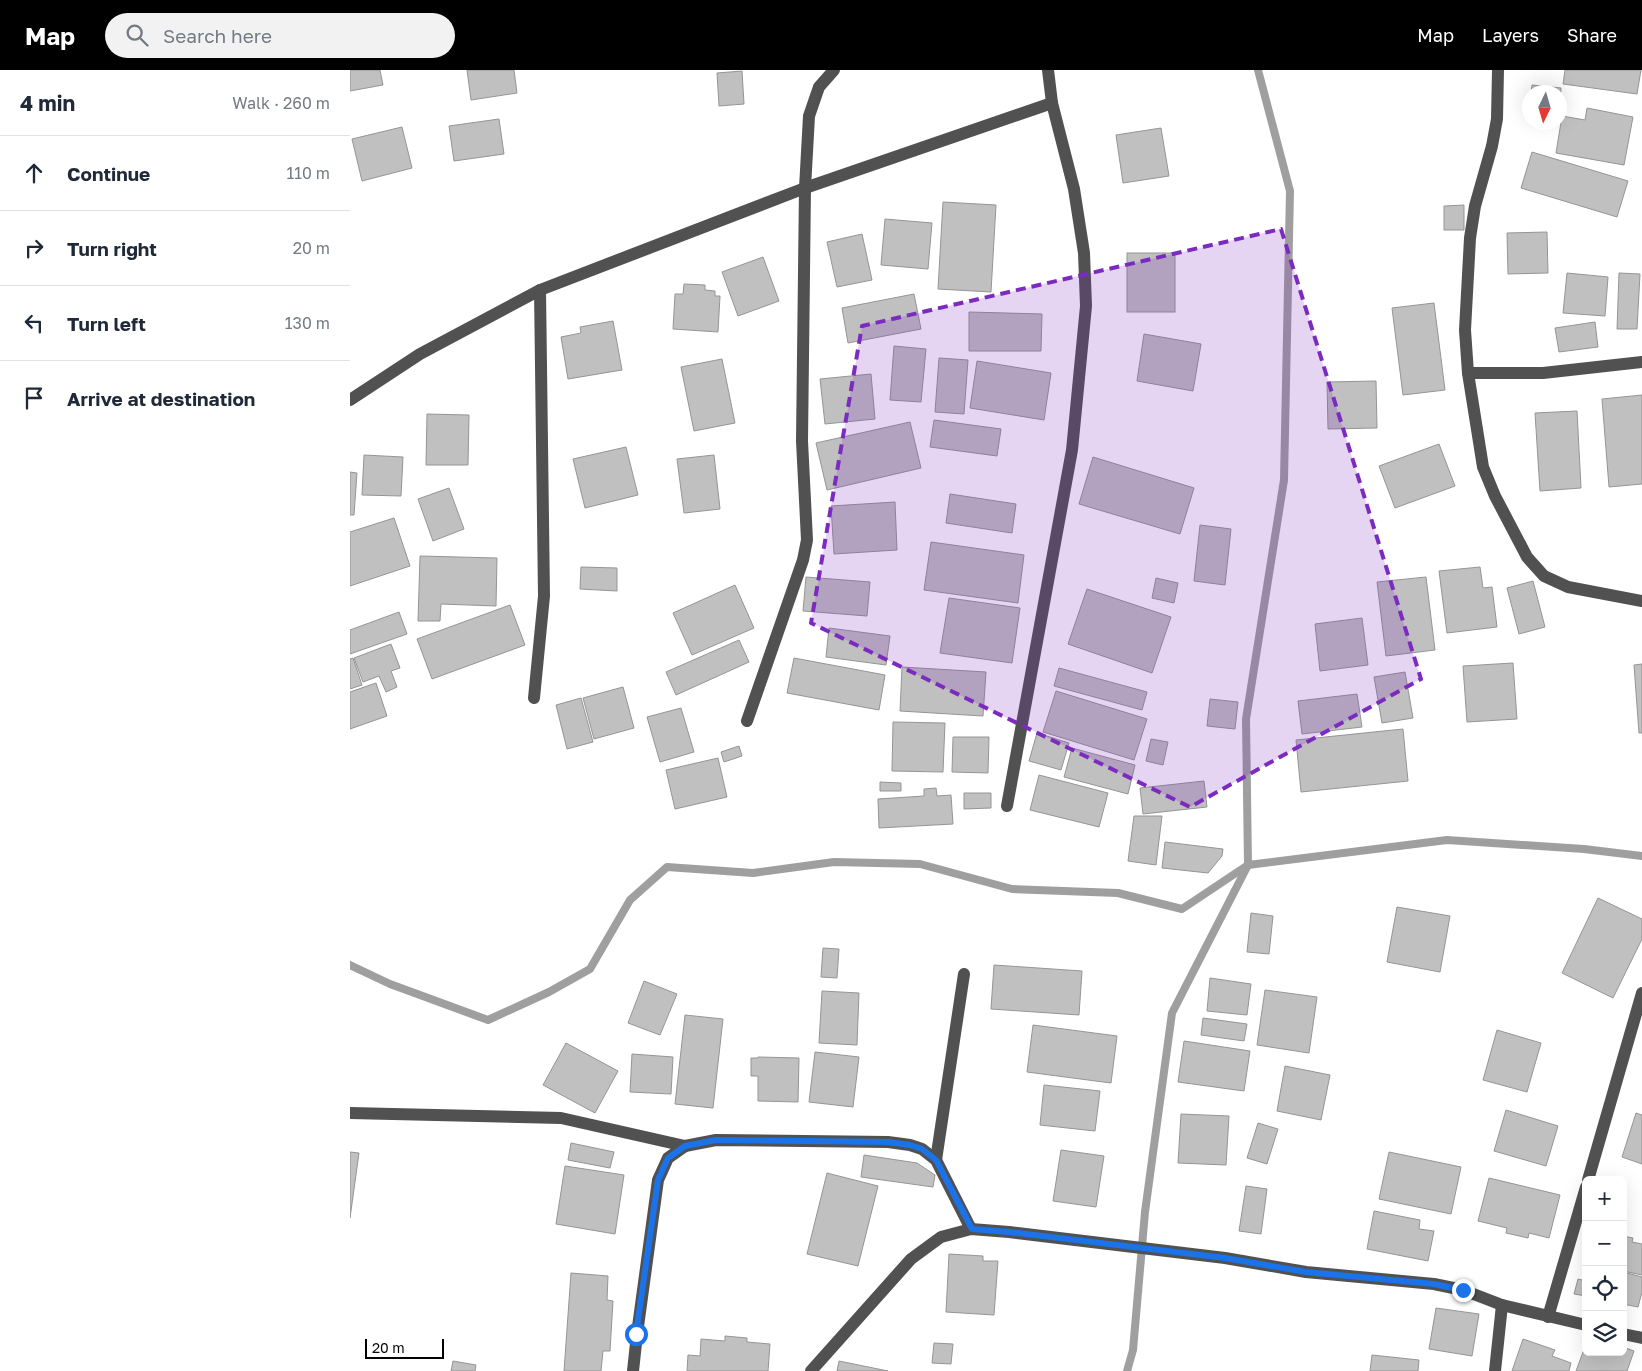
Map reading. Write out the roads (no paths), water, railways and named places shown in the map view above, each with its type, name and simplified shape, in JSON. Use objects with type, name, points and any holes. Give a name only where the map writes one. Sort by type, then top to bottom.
[{"type":"street","points":[[746,721],[803,560],[807,540],[802,441],[804,188],[809,116],[819,87],[834,70]]},
{"type":"street","points":[[1007,806],[1072,450],[1086,306],[1084,253],[1074,189],[1052,103],[1048,70]]},
{"type":"street","points":[[1498,70],[1497,119],[1492,146],[1475,206],[1470,238],[1465,330],[1468,373],[1483,467],[1494,496],[1526,557],[1544,576],[1568,587],[1642,601]]},
{"type":"street","points":[[350,400],[420,354],[540,290],[804,188],[1052,103]]},
{"type":"street","points":[[534,698],[544,596],[540,290]]},
{"type":"street","points":[[1468,373],[1543,372],[1642,362]]},
{"type":"street","points":[[936,1160],[964,974]]},
{"type":"street","points":[[1589,1176],[1642,993]]},
{"type":"street","points":[[350,1113],[561,1118],[685,1146],[716,1140],[888,1142],[910,1145],[922,1149],[936,1160],[972,1229]]},
{"type":"street","points":[[634,1371],[636,1334],[658,1180],[668,1158],[685,1146]]},
{"type":"street","points":[[1548,1317],[1582,1201]]},
{"type":"street","points":[[810,1371],[911,1259],[941,1237],[972,1229],[1225,1258],[1316,1273],[1434,1284],[1463,1290],[1502,1305],[1582,1324]]},
{"type":"street","points":[[1495,1371],[1502,1305]]},
{"type":"street","points":[[1627,1335],[1642,1338]]},
{"type":"waterway","points":[[1127,1371],[1133,1350],[1145,1212],[1172,1013],[1248,865],[1246,719],[1284,480],[1290,191],[1258,70]]},
{"type":"waterway","points":[[350,965],[390,984],[488,1020],[549,992],[590,969],[630,900],[667,867],[753,873],[834,862],[920,864],[1012,889],[1118,893],[1182,909],[1248,865],[1447,840],[1584,849],[1642,856]]}]
